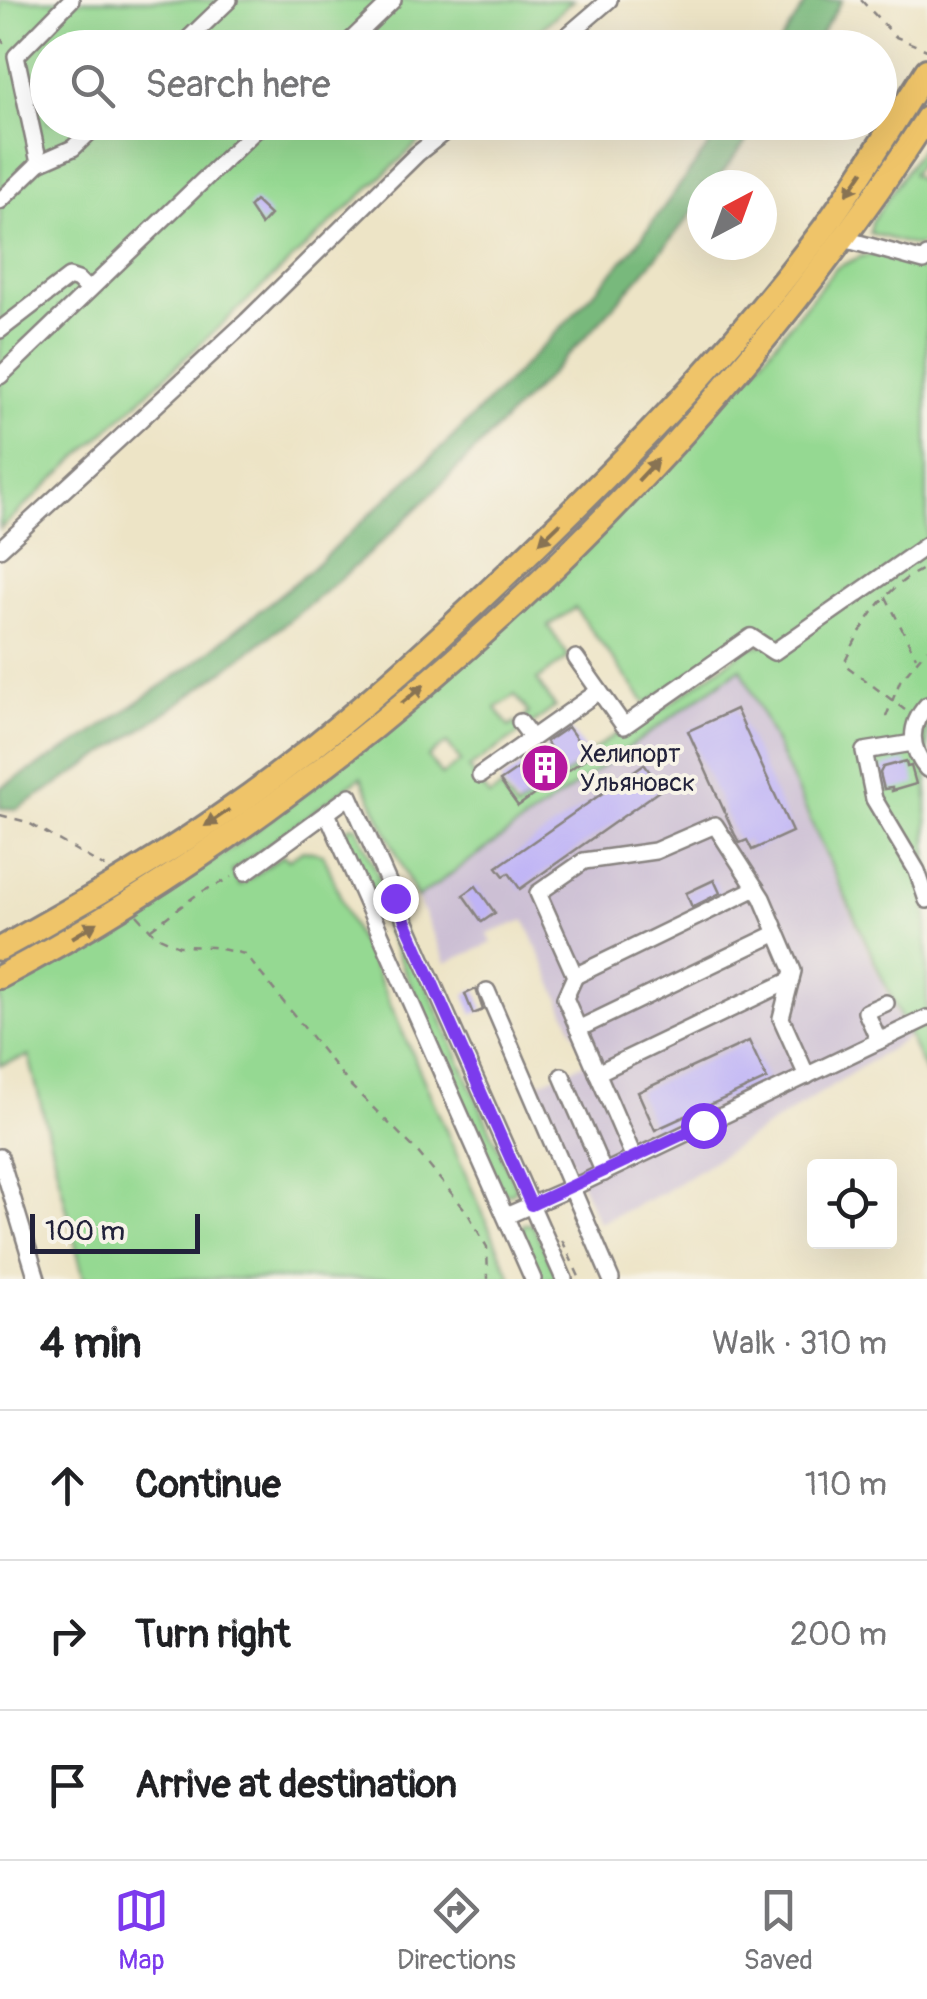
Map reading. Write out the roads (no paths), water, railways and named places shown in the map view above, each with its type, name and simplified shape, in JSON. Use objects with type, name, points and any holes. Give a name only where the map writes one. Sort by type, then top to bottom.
[{"type":"highway","points":[[897,119],[927,70]]},
{"type":"highway","points":[[0,977],[123,894],[307,780],[452,663],[606,515],[742,367],[844,239],[927,118]]},
{"type":"highway","points":[[0,949],[123,894],[324,738],[456,623],[629,457],[724,351],[822,230],[884,140]]},
{"type":"street","points":[[42,30],[71,0]]},
{"type":"street","points":[[198,30],[229,0]]},
{"type":"street","points":[[362,30],[393,0]]},
{"type":"street","points":[[573,30],[609,0]]},
{"type":"street","points":[[30,42],[16,56],[30,121]]},
{"type":"street","points":[[34,140],[39,163]]},
{"type":"street","points":[[0,201],[39,163],[73,148],[81,140]]},
{"type":"street","points":[[0,376],[245,140]]},
{"type":"street","points":[[0,549],[247,321],[434,140]]},
{"type":"street","points":[[844,239],[926,260]]},
{"type":"street","points":[[0,330],[69,278],[78,280],[88,290]]},
{"type":"street","points":[[576,658],[624,726],[750,637],[774,652],[927,545]]},
{"type":"street","points":[[480,775],[599,691]]},
{"type":"street","points":[[927,706],[917,718],[913,743],[927,770]]},
{"type":"street","points":[[520,722],[532,738]]},
{"type":"street","points":[[913,743],[864,751],[874,798],[917,871],[927,900]]},
{"type":"street","points":[[246,872],[350,796],[564,1279]]},
{"type":"street","points":[[327,813],[533,1279]]},
{"type":"street","points":[[575,976],[538,892],[584,861],[654,851],[715,825],[756,888],[793,971],[781,1018],[806,1076]]},
{"type":"street","points":[[634,1158],[565,998],[575,976],[756,888]]},
{"type":"street","points":[[578,1029],[777,933]]},
{"type":"street","points":[[597,1072],[791,980]]},
{"type":"street","points":[[487,992],[610,1279]]},
{"type":"street","points":[[879,1042],[866,1012],[886,1003]]},
{"type":"street","points":[[506,1216],[927,1018]]},
{"type":"street","points":[[562,1076],[604,1173]]},
{"type":"street","points":[[0,1157],[37,1279]]},
{"type":"place","name":"Хелипорт Ульяновск","points":[[545,768]]}]
